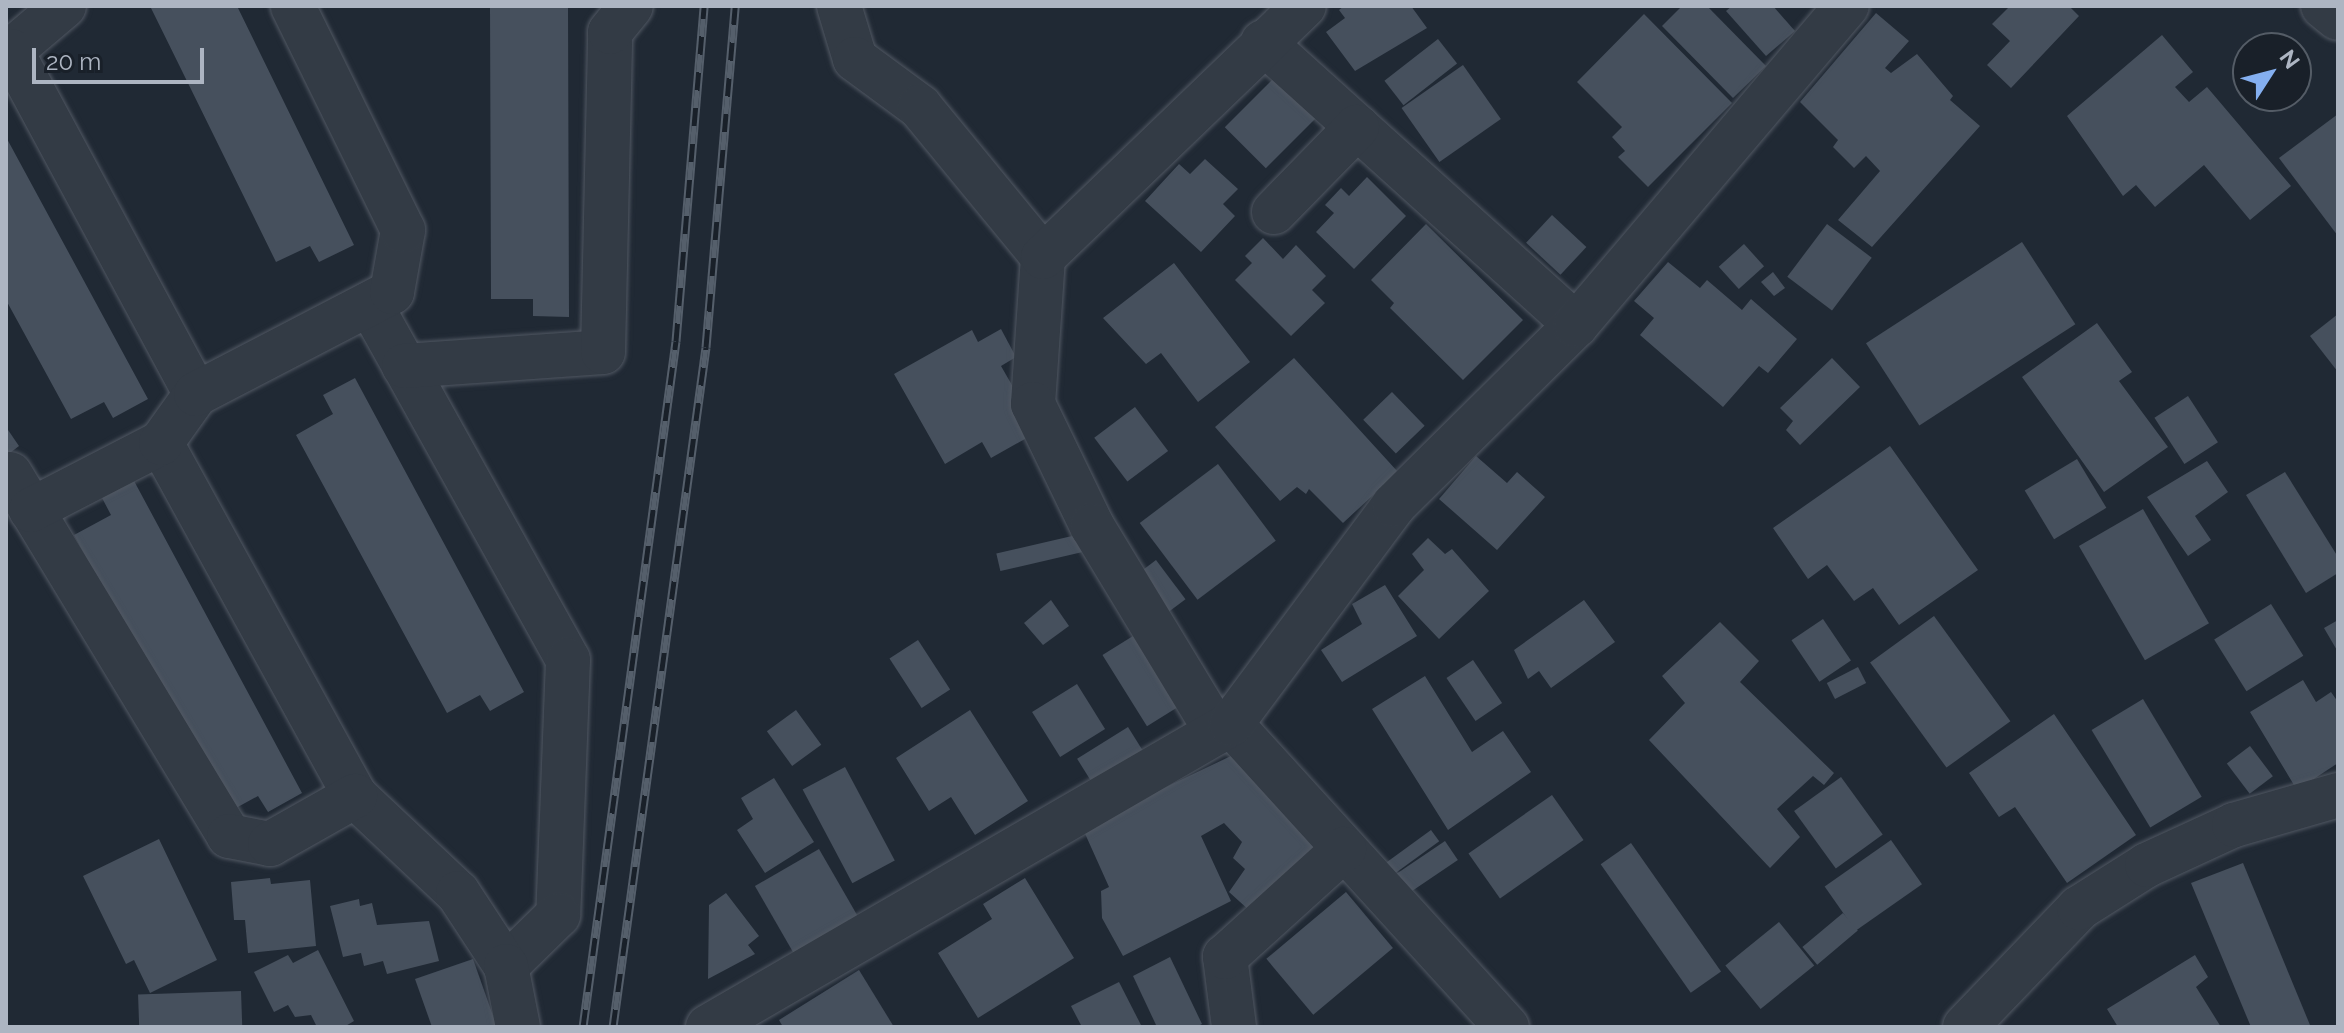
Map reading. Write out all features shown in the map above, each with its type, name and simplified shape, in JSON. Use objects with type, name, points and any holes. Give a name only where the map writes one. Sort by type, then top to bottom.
[{"type":"street","points":[[64,6],[11,51],[196,394]]},
{"type":"street","points":[[293,6],[403,230],[392,292],[196,394],[161,443],[20,492],[229,836],[270,844],[355,796]]},
{"type":"street","points":[[404,366],[603,352],[610,32],[631,6]]},
{"type":"street","points":[[839,6],[855,59],[920,107],[1043,257]]},
{"type":"street","points":[[1304,6],[1263,42],[1043,257],[1033,404],[1092,526],[1224,728],[1344,849],[1507,1027]]},
{"type":"street","points":[[708,1027],[1224,728],[1394,505],[1576,325],[1847,6]]},
{"type":"street","points":[[2323,6],[2338,18]]},
{"type":"street","points":[[1263,42],[1576,325]]},
{"type":"street","points":[[1274,212],[1357,127]]},
{"type":"street","points":[[370,304],[568,660],[558,915],[506,966]]},
{"type":"street","points":[[161,443],[355,796],[458,893],[506,966],[518,1027]]},
{"type":"street","points":[[1965,1027],[2079,908],[2119,882],[2234,825],[2338,795]]},
{"type":"street","points":[[1234,1027],[1225,957],[1344,849]]},
{"type":"building","points":[[150,6],[237,6],[354,245],[319,262],[310,246],[276,262]]},
{"type":"building","points":[[490,6],[568,6],[569,317],[533,316],[533,299],[491,299]]},
{"type":"building","points":[[1344,6],[1411,6],[1427,28],[1355,71],[1326,32],[1345,18],[1339,10]]},
{"type":"building","points":[[1682,6],[1707,6],[1766,66],[1733,98],[1662,26]]},
{"type":"building","points":[[1732,6],[1773,6],[1795,31],[1766,56],[1726,11]]},
{"type":"building","points":[[2010,6],[2069,6],[2079,16],[2011,88],[1987,65],[2010,41],[1992,24]]},
{"type":"building","points":[[1876,13],[1909,41],[1885,68],[1891,73],[1917,54],[1953,96],[1950,100],[1980,126],[1872,247],[1838,220],[1880,171],[1866,156],[1854,168],[1833,147],[1838,140],[1800,102]]},
{"type":"building","points":[[1644,14],[1732,103],[1648,187],[1618,157],[1625,151],[1612,137],[1622,127],[1577,82]]},
{"type":"building","points":[[2162,35],[2193,72],[2175,87],[2189,102],[2207,87],[2291,186],[2250,220],[2204,165],[2155,207],[2136,185],[2123,196],[2067,116]]},
{"type":"building","points":[[1438,39],[1457,63],[1404,105],[1384,81]]},
{"type":"building","points":[[1463,65],[1501,119],[1439,162],[1402,108]]},
{"type":"building","points":[[1275,77],[1316,118],[1266,168],[1225,127]]},
{"type":"building","points":[[2338,114],[2338,236],[2279,158]]},
{"type":"building","points":[[6,137],[148,399],[113,418],[104,402],[71,419],[6,300]]},
{"type":"building","points":[[1205,159],[1238,189],[1223,204],[1235,216],[1201,252],[1145,201],[1179,164],[1190,174]]},
{"type":"building","points":[[1367,177],[1406,216],[1354,269],[1316,232],[1334,213],[1325,205],[1341,188],[1349,196]]},
{"type":"building","points":[[1552,215],[1586,247],[1560,275],[1526,243]]},
{"type":"building","points":[[1426,224],[1523,320],[1463,380],[1390,308],[1394,303],[1371,280]]},
{"type":"building","points":[[1827,224],[1872,258],[1832,310],[1787,277]]},
{"type":"building","points":[[1263,238],[1283,259],[1296,245],[1326,276],[1312,290],[1325,303],[1291,336],[1235,280],[1252,263],[1245,256]]},
{"type":"building","points":[[2022,242],[2075,324],[1919,425],[1866,343]]},
{"type":"building","points":[[1744,244],[1764,266],[1739,289],[1719,267]]},
{"type":"building","points":[[1668,262],[1700,288],[1707,280],[1742,310],[1751,299],[1797,339],[1768,373],[1759,366],[1723,407],[1640,335],[1654,318],[1634,301]]},
{"type":"building","points":[[1174,263],[1250,362],[1198,402],[1161,353],[1146,364],[1103,318]]},
{"type":"building","points":[[1773,272],[1785,288],[1774,296],[1761,282]]},
{"type":"building","points":[[2338,314],[2338,372],[2310,336]]},
{"type":"building","points":[[2097,323],[2132,372],[2119,381],[2168,447],[2104,492],[2022,377]]},
{"type":"building","points":[[1001,329],[1016,357],[1001,366],[1028,413],[1032,435],[991,458],[982,442],[945,464],[894,374],[972,330],[978,342]]},
{"type":"building","points":[[1294,358],[1398,472],[1343,523],[1309,489],[1306,494],[1297,487],[1280,501],[1215,427]]},
{"type":"building","points":[[1832,358],[1860,387],[1800,445],[1786,430],[1793,421],[1780,408]]},
{"type":"building","points":[[355,378],[524,692],[490,711],[480,695],[447,713],[296,435],[333,414],[323,395]]},
{"type":"building","points":[[1392,392],[1425,426],[1396,454],[1363,420]]},
{"type":"building","points":[[2188,396],[2218,442],[2184,464],[2154,418]]},
{"type":"building","points":[[1135,407],[1168,451],[1127,482],[1094,438]]},
{"type":"building","points":[[6,427],[19,446],[6,456]]},
{"type":"building","points":[[1890,446],[1978,570],[1899,625],[1873,588],[1854,601],[1827,565],[1808,579],[1773,528]]},
{"type":"building","points":[[1476,456],[1507,483],[1517,472],[1545,497],[1497,550],[1439,499]]},
{"type":"building","points":[[2077,459],[2106,508],[2054,539],[2025,490]]},
{"type":"building","points":[[2207,461],[2228,492],[2195,516],[2211,540],[2188,556],[2147,497]]},
{"type":"building","points":[[1218,464],[1276,541],[1198,600],[1140,523]]},
{"type":"building","points":[[2285,472],[2338,557],[2338,573],[2306,593],[2246,495]]},
{"type":"building","points":[[133,479],[302,793],[268,812],[258,796],[225,814],[74,535],[111,515],[101,496]]},
{"type":"building","points":[[2143,509],[2209,623],[2145,660],[2079,546]]},
{"type":"building","points":[[1085,533],[1089,551],[1000,571],[996,553]]},
{"type":"building","points":[[1428,538],[1445,554],[1452,549],[1489,591],[1439,639],[1398,596],[1424,570],[1412,554]]},
{"type":"building","points":[[1156,560],[1185,599],[1165,615],[1135,576]]},
{"type":"building","points":[[1385,585],[1417,636],[1342,682],[1321,650],[1362,624],[1352,604]]},
{"type":"building","points":[[1051,600],[1069,626],[1043,645],[1024,623]]},
{"type":"building","points":[[1584,600],[1615,642],[1551,688],[1539,671],[1528,679],[1514,650]]},
{"type":"building","points":[[2271,604],[2303,656],[2247,691],[2214,640]]},
{"type":"building","points":[[1934,616],[2010,721],[1946,768],[1870,662]]},
{"type":"building","points":[[1823,619],[1851,660],[1819,682],[1791,640]]},
{"type":"building","points":[[2338,620],[2338,652],[2324,628]]},
{"type":"building","points":[[1720,622],[1759,661],[1740,682],[1834,773],[1824,785],[1813,776],[1777,809],[1800,837],[1770,868],[1649,740],[1685,703],[1662,676]]},
{"type":"building","points":[[1133,636],[1178,707],[1147,726],[1102,655]]},
{"type":"building","points":[[918,640],[950,689],[922,708],[889,659]]},
{"type":"building","points":[[1473,660],[1502,703],[1476,721],[1446,678]]},
{"type":"building","points":[[1858,667],[1866,683],[1835,699],[1827,683]]},
{"type":"building","points":[[1425,676],[1472,752],[1503,731],[1531,772],[1448,830],[1372,709]]},
{"type":"building","points":[[2303,680],[2316,702],[2331,692],[2338,702],[2338,763],[2297,790],[2250,712]]},
{"type":"building","points":[[1077,684],[1105,729],[1060,757],[1032,712]]},
{"type":"building","points":[[2143,699],[2202,797],[2150,828],[2092,730]]},
{"type":"building","points":[[796,710],[821,745],[792,766],[767,731]]},
{"type":"building","points":[[970,710],[1028,801],[975,835],[951,797],[929,811],[896,758]]},
{"type":"building","points":[[2054,714],[2136,835],[2067,883],[2015,807],[1999,817],[1969,773]]},
{"type":"building","points":[[1128,727],[1143,751],[1092,783],[1077,759]]},
{"type":"building","points":[[2250,746],[2273,776],[2250,794],[2227,763]]},
{"type":"building","points":[[1233,755],[1318,846],[1250,911],[1229,892],[1245,869],[1233,858],[1242,842],[1224,823],[1201,836],[1231,901],[1123,956],[1102,918],[1101,891],[1109,887],[1082,827]]},
{"type":"building","points":[[845,767],[895,861],[852,883],[803,790]]},
{"type":"building","points":[[1841,777],[1883,834],[1836,869],[1794,811]]},
{"type":"building","points":[[774,778],[814,842],[765,873],[737,830],[753,819],[741,798]]},
{"type":"building","points":[[1552,795],[1584,840],[1500,899],[1468,854]]},
{"type":"building","points":[[1431,830],[1439,841],[1389,878],[1381,866]]},
{"type":"building","points":[[159,839],[217,960],[150,993],[134,960],[126,964],[83,876]]},
{"type":"building","points":[[1891,840],[1922,884],[1856,931],[1825,886]]},
{"type":"building","points":[[1445,841],[1458,860],[1403,897],[1390,878]]},
{"type":"building","points":[[1631,843],[1721,972],[1691,993],[1601,864]]},
{"type":"building","points":[[819,849],[859,917],[794,954],[755,886]]},
{"type":"building","points":[[2243,863],[2310,1025],[2306,1027],[2251,1027],[2191,883]]},
{"type":"building","points":[[270,878],[271,884],[310,880],[316,946],[248,953],[245,920],[234,920],[231,882]]},
{"type":"building","points":[[1025,878],[1074,958],[978,1018],[938,953],[992,919],[983,904]]},
{"type":"building","points":[[1346,892],[1393,948],[1313,1015],[1266,959]]},
{"type":"building","points":[[726,893],[759,936],[748,945],[755,954],[708,979],[709,905]]},
{"type":"building","points":[[359,899],[360,906],[372,903],[377,925],[429,921],[439,961],[387,974],[383,961],[364,966],[361,953],[343,957],[330,906]]},
{"type":"building","points":[[1843,913],[1858,931],[1817,965],[1802,947]]},
{"type":"building","points":[[1779,922],[1814,966],[1761,1009],[1725,965]]},
{"type":"building","points":[[318,950],[354,1021],[344,1027],[317,1027],[311,1015],[295,1017],[288,1005],[274,1012],[254,972],[288,955],[293,963]]},
{"type":"building","points":[[2195,955],[2208,977],[2196,987],[2221,1027],[2118,1027],[2107,1009]]},
{"type":"building","points":[[1170,957],[1202,1024],[1196,1027],[1157,1027],[1133,976]]},
{"type":"building","points":[[473,959],[497,1027],[432,1027],[415,979]]},
{"type":"building","points":[[859,970],[894,1027],[783,1027],[779,1020]]},
{"type":"building","points":[[1119,982],[1142,1027],[1082,1027],[1071,1006]]},
{"type":"building","points":[[241,991],[242,1027],[139,1027],[138,995]]},
{"type":"railway","points":[[583,1027],[676,341],[704,6]]},
{"type":"railway","points":[[613,1027],[706,347],[735,6]]}]
